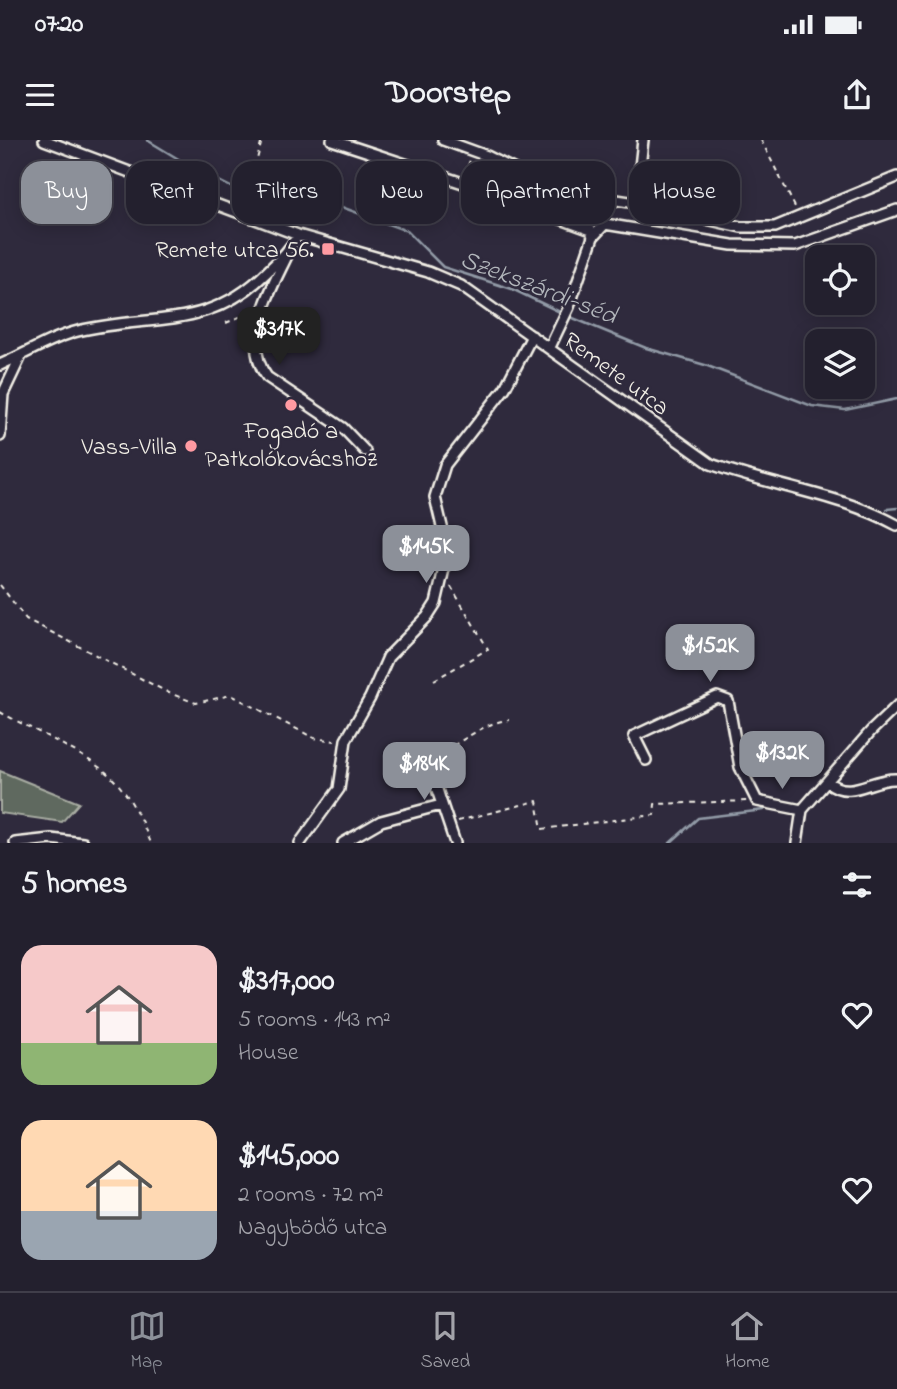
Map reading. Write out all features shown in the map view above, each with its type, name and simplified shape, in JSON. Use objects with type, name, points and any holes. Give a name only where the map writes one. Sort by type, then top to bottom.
[{"type":"street","name":"Remete utca","points":[[44,140],[298,235],[428,272],[461,286],[711,464],[756,481],[858,509],[897,524]]},
{"type":"street","points":[[332,140],[461,182]]},
{"type":"street","points":[[443,140],[487,156],[533,179],[578,194],[629,202]]},
{"type":"street","points":[[641,161],[643,140]]},
{"type":"street","points":[[728,224],[741,227],[775,227],[897,177]]},
{"type":"street","points":[[550,347],[569,307],[593,237],[605,224],[732,245],[795,246],[897,210]]},
{"type":"street","points":[[574,224],[591,230],[593,237]]},
{"type":"street","points":[[298,235],[265,305],[256,340],[257,365],[267,377],[343,428],[365,451]]},
{"type":"street","points":[[0,365],[75,332],[193,315],[224,306],[259,280],[290,249]]},
{"type":"street","points":[[300,843],[339,789],[346,740],[388,657],[427,617],[436,603],[444,575],[447,540],[435,506],[436,488],[445,465],[505,388],[533,336]]},
{"type":"street","points":[[0,436],[4,394],[22,356]]},
{"type":"street","points":[[646,760],[634,736],[717,697],[728,701],[740,767],[757,801],[802,810]]},
{"type":"street","points":[[797,843],[802,810],[871,731],[897,706]]},
{"type":"street","points":[[428,757],[455,843]]},
{"type":"street","points":[[828,782],[841,790],[852,790],[877,781],[897,779]]},
{"type":"street","points":[[343,843],[381,821],[441,805]]},
{"type":"street","points":[[15,843],[51,839],[83,843]]},
{"type":"path","points":[[256,161],[262,140]]},
{"type":"path","points":[[761,140],[799,218]]},
{"type":"path","points":[[226,323],[265,305]]},
{"type":"path","points":[[434,680],[488,649],[444,575]]},
{"type":"path","points":[[0,585],[26,619],[169,692],[196,703],[231,695],[314,738],[327,742],[346,740]]},
{"type":"path","points":[[0,712],[97,767],[116,782],[134,808],[152,843]]},
{"type":"path","points":[[428,757],[463,743],[483,727],[509,720]]},
{"type":"path","points":[[448,823],[537,801],[542,829],[654,815],[655,804],[757,801]]},
{"type":"green space","points":[[0,771],[79,803],[62,822],[0,813]]},
{"type":"waterway","name":"Szekszárdi-séd","points":[[147,140],[195,169],[251,197],[325,201],[407,231],[443,267],[512,289],[562,313]]},
{"type":"waterway","name":"Szekszárdi-séd","points":[[568,316],[646,348],[705,365],[812,406],[845,410],[897,399]]},
{"type":"waterway","points":[[887,509],[897,508]]},
{"type":"waterway","points":[[670,843],[698,818],[764,810]]},
{"type":"place","name":"Remete utca 56.","points":[[328,249]]},
{"type":"place","name":"Fogadó a Patkolókovácshoz","points":[[291,405]]},
{"type":"place","name":"Vass-Villa","points":[[191,446]]}]
